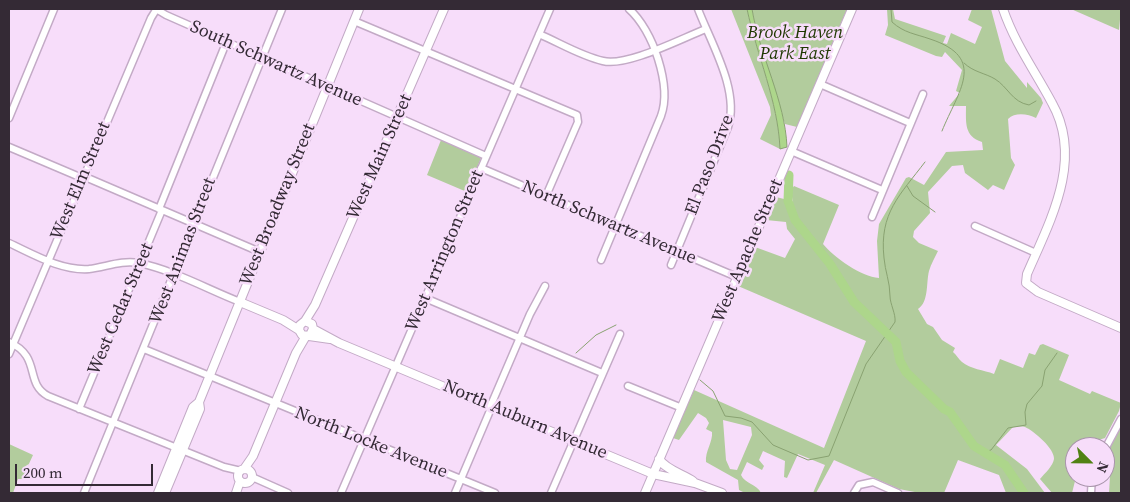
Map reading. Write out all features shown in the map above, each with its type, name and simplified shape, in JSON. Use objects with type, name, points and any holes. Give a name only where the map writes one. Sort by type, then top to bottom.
[{"type":"main road","name":"West Broadway Street","points":[[165,493],[193,407],[199,402],[210,376],[359,9]]},
{"type":"main road","name":"West Main Street","points":[[238,493],[315,305],[444,9]]},
{"type":"main road","name":"West Apache Street","points":[[645,493],[852,9]]},
{"type":"main road","points":[[1003,9],[1012,35],[1021,52],[1054,105],[1062,128],[1064,150],[1065,172],[1062,190],[1026,278],[1029,286],[1121,328]]},
{"type":"main road","name":"North Auburn Avenue","points":[[240,302],[653,474],[695,483],[722,493]]},
{"type":"main road","name":"West Broadway Street","points":[[158,493],[180,449]]},
{"type":"main road","points":[[659,459],[664,465],[682,473],[695,483]]},
{"type":"street","points":[[9,118],[54,9]]},
{"type":"street","name":"South Schwartz Avenue","points":[[156,9],[226,43],[397,118]]},
{"type":"street","name":"West Elm Street","points":[[9,354],[11,343],[156,9]]},
{"type":"street","name":"West Animas Street","points":[[84,493],[174,276],[260,58],[282,9]]},
{"type":"street","name":"West Arrington Street","points":[[341,493],[550,9]]},
{"type":"street","points":[[601,260],[665,104],[664,82],[653,50],[641,22],[629,9]]},
{"type":"street","name":"El Paso Drive","points":[[671,265],[731,116],[731,94],[698,9]]},
{"type":"street","points":[[354,21],[516,88],[578,116],[578,122],[546,196]]},
{"type":"street","points":[[539,34],[608,62],[624,61],[706,29]]},
{"type":"street","name":"West Cedar Street","points":[[79,409],[140,264],[226,43]]},
{"type":"street","points":[[820,84],[910,123]]},
{"type":"street","points":[[872,217],[923,94]]},
{"type":"street","points":[[397,118],[486,156]]},
{"type":"street","points":[[9,147],[260,252]]},
{"type":"street","points":[[791,151],[882,190]]},
{"type":"street","name":"North Schwartz Avenue","points":[[481,168],[737,277]]},
{"type":"street","points":[[975,226],[1036,253]]},
{"type":"street","points":[[9,243],[47,260],[74,268],[89,269],[118,263],[140,264],[240,302]]},
{"type":"street","points":[[455,493],[519,339],[545,286]]},
{"type":"street","points":[[425,298],[602,373]]},
{"type":"street","points":[[551,493],[620,334]]},
{"type":"street","points":[[11,343],[22,350],[30,359],[38,388],[43,393],[288,493]]},
{"type":"street","name":"North Locke Avenue","points":[[144,349],[495,493]]},
{"type":"street","points":[[628,386],[682,408]]},
{"type":"street","points":[[1111,437],[1121,419]]},
{"type":"street","points":[[854,493],[859,485],[873,482],[898,493]]},
{"type":"green space","points":[[731,9],[747,9],[771,96],[780,149],[760,139],[771,115],[770,107]]},
{"type":"green space","name":"Brook Haven Park East","points":[[752,9],[847,9],[797,127],[785,124],[758,39]]},
{"type":"green space","points":[[887,9],[893,9],[895,19],[946,36],[943,43],[947,44],[951,33],[975,44],[982,27],[968,20],[972,9],[991,9],[1005,61],[1027,88],[1027,82],[1043,103],[1036,118],[1022,114],[1014,115],[1008,119],[1011,158],[1015,165],[1004,190],[993,185],[988,190],[965,173],[963,165],[952,166],[928,192],[930,213],[914,231],[913,237],[919,243],[938,251],[929,271],[924,302],[918,309],[927,324],[933,327],[942,340],[955,348],[953,352],[961,361],[969,366],[994,374],[1000,359],[1023,368],[1029,353],[1035,355],[1040,345],[1043,344],[1069,355],[1059,380],[1090,394],[1092,391],[1121,403],[1106,437],[1065,437],[1065,487],[1074,487],[1072,493],[1052,493],[1040,479],[1052,464],[1053,455],[1043,441],[1025,427],[1013,427],[996,445],[1027,469],[1045,493],[1026,493],[1008,465],[999,458],[978,448],[951,412],[907,371],[901,359],[897,338],[854,301],[831,264],[795,217],[791,190],[794,186],[839,205],[823,244],[848,266],[864,274],[879,278],[877,241],[879,224],[906,178],[909,177],[924,185],[946,152],[983,150],[982,142],[972,136],[967,128],[966,106],[949,106],[960,93],[956,91],[962,70],[945,52],[942,57],[936,56],[885,35],[888,25]]},
{"type":"green space","points":[[1071,9],[1121,9],[1119,30]]},
{"type":"green space","points":[[441,140],[481,158],[467,192],[427,175]]},
{"type":"green space","points":[[787,196],[791,220],[801,227],[830,265],[855,304],[893,340],[902,370],[924,390],[935,404],[949,413],[973,446],[1004,466],[1021,493],[1006,493],[999,475],[958,460],[944,493],[920,493],[899,489],[834,460],[816,493],[813,493],[825,465],[798,454],[787,478],[784,477],[785,461],[763,451],[759,460],[764,466],[762,470],[747,462],[741,475],[761,493],[745,493],[739,490],[738,480],[706,462],[712,432],[706,429],[709,423],[706,418],[698,413],[679,440],[673,438],[694,390],[824,448],[866,341],[738,286],[755,247],[785,258],[795,239],[787,229],[786,222],[766,220],[776,197],[784,199]],"holes":[[[723,420],[751,427],[752,435],[737,470],[730,469],[726,460]]]},
{"type":"green space","points":[[1121,425],[1121,493],[1109,493],[1109,487],[1115,487],[1115,437]]},
{"type":"green space","points":[[9,444],[33,455],[22,479],[18,479],[13,493],[9,493]]},
{"type":"shaded area","points":[[747,9],[752,9],[782,112],[787,147],[780,149],[771,96]]},
{"type":"waterway","points":[[891,9],[892,22],[897,26],[948,47],[959,56],[964,66],[961,89],[942,131]]},
{"type":"waterway","points":[[964,63],[995,79],[1018,101],[1029,105],[1036,101]]},
{"type":"waterway","points":[[700,380],[713,391],[725,416],[741,418],[752,422],[773,445],[808,460],[829,456],[866,364],[895,322],[884,258],[883,242],[885,229],[893,205],[925,162]]},
{"type":"waterway","points":[[789,175],[788,201],[795,220],[830,264],[854,302],[896,342],[900,361],[906,372],[944,409],[950,412],[974,446],[1005,465],[1024,493]]},
{"type":"waterway","points":[[907,186],[913,196],[935,212]]},
{"type":"waterway","points":[[576,353],[596,335],[616,325]]},
{"type":"waterway","points":[[984,452],[991,450],[1008,428],[1026,425],[1025,412],[1027,404],[1042,386],[1045,370],[1057,353]]}]
